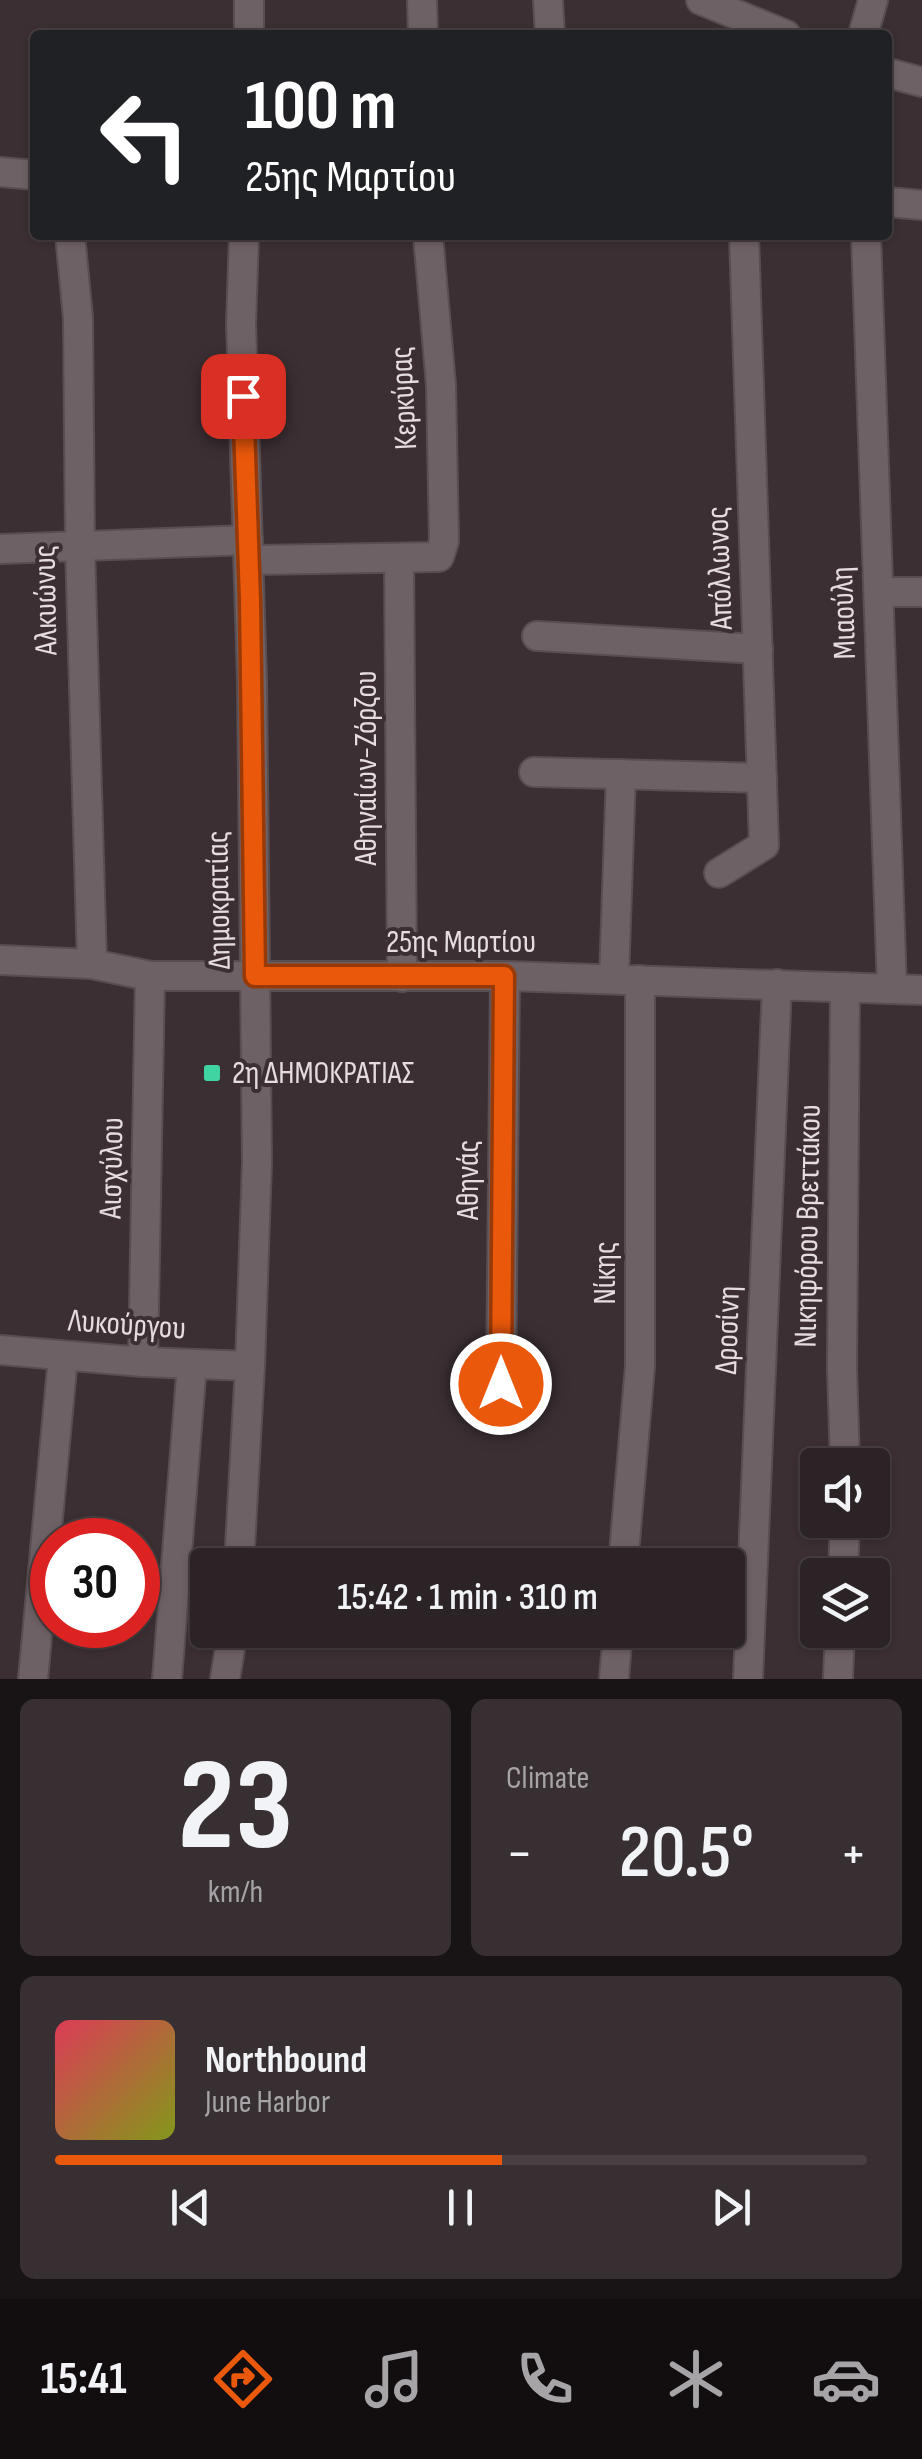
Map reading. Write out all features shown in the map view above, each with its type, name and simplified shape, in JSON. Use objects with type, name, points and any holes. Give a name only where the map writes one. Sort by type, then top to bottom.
[{"type":"street","points":[[249,0],[249,30]]},
{"type":"street","points":[[422,0],[422,30]]},
{"type":"street","points":[[548,0],[550,30]]},
{"type":"street","points":[[701,0],[774,30]]},
{"type":"street","points":[[865,30],[874,0]]},
{"type":"street","points":[[892,74],[922,82]]},
{"type":"street","points":[[0,172],[30,175]]},
{"type":"street","points":[[892,202],[922,205]]},
{"type":"street","name":"Αλκυώνυς","points":[[70,240],[78,318],[92,964]]},
{"type":"street","name":"Δημοκρατίας","points":[[240,1548],[257,1162],[249,550],[241,324],[244,240]]},
{"type":"street","name":"Κερκύρας","points":[[400,558],[439,557],[444,541],[441,386],[428,240]]},
{"type":"street","name":"Απόλλωνος","points":[[719,873],[764,845],[744,240]]},
{"type":"street","name":"Μιαούλη","points":[[866,240],[892,989]]},
{"type":"street","points":[[0,549],[249,550],[400,558]]},
{"type":"street","name":"Αθηναίων-Ζόρζου","points":[[400,558],[402,977]]},
{"type":"street","points":[[879,592],[922,592]]},
{"type":"street","points":[[536,636],[758,649]]},
{"type":"street","points":[[534,772],[762,778]]},
{"type":"street","name":"Νίκης","points":[[620,774],[640,1366],[624,1548]]},
{"type":"street","name":"25ης Μαρτίου","points":[[0,960],[92,964],[150,976],[504,976],[922,990]]},
{"type":"street","name":"Αισχύλου","points":[[143,1362],[150,976]]},
{"type":"street","name":"Αθηνάς","points":[[501,1384],[504,976]]},
{"type":"street","name":"Δροσίνη","points":[[748,1679],[777,984]]},
{"type":"street","name":"Νικηφόρου Βρεττάκου","points":[[844,1448],[845,987]]},
{"type":"street","name":"Λυκούργου","points":[[0,1350],[250,1366]]},
{"type":"street","points":[[33,1679],[63,1357]]},
{"type":"street","points":[[167,1679],[192,1364]]},
{"type":"street","points":[[226,1679],[230,1648]]},
{"type":"street","points":[[614,1679],[617,1648]]},
{"type":"street","points":[[838,1679],[839,1648]]},
{"type":"place","name":"2η ΔΗΜΟΚΡΑΤΙΑΣ","points":[[212,1073]]},
{"type":"route","points":[[243,396],[255,976],[504,976],[501,1384]]}]
